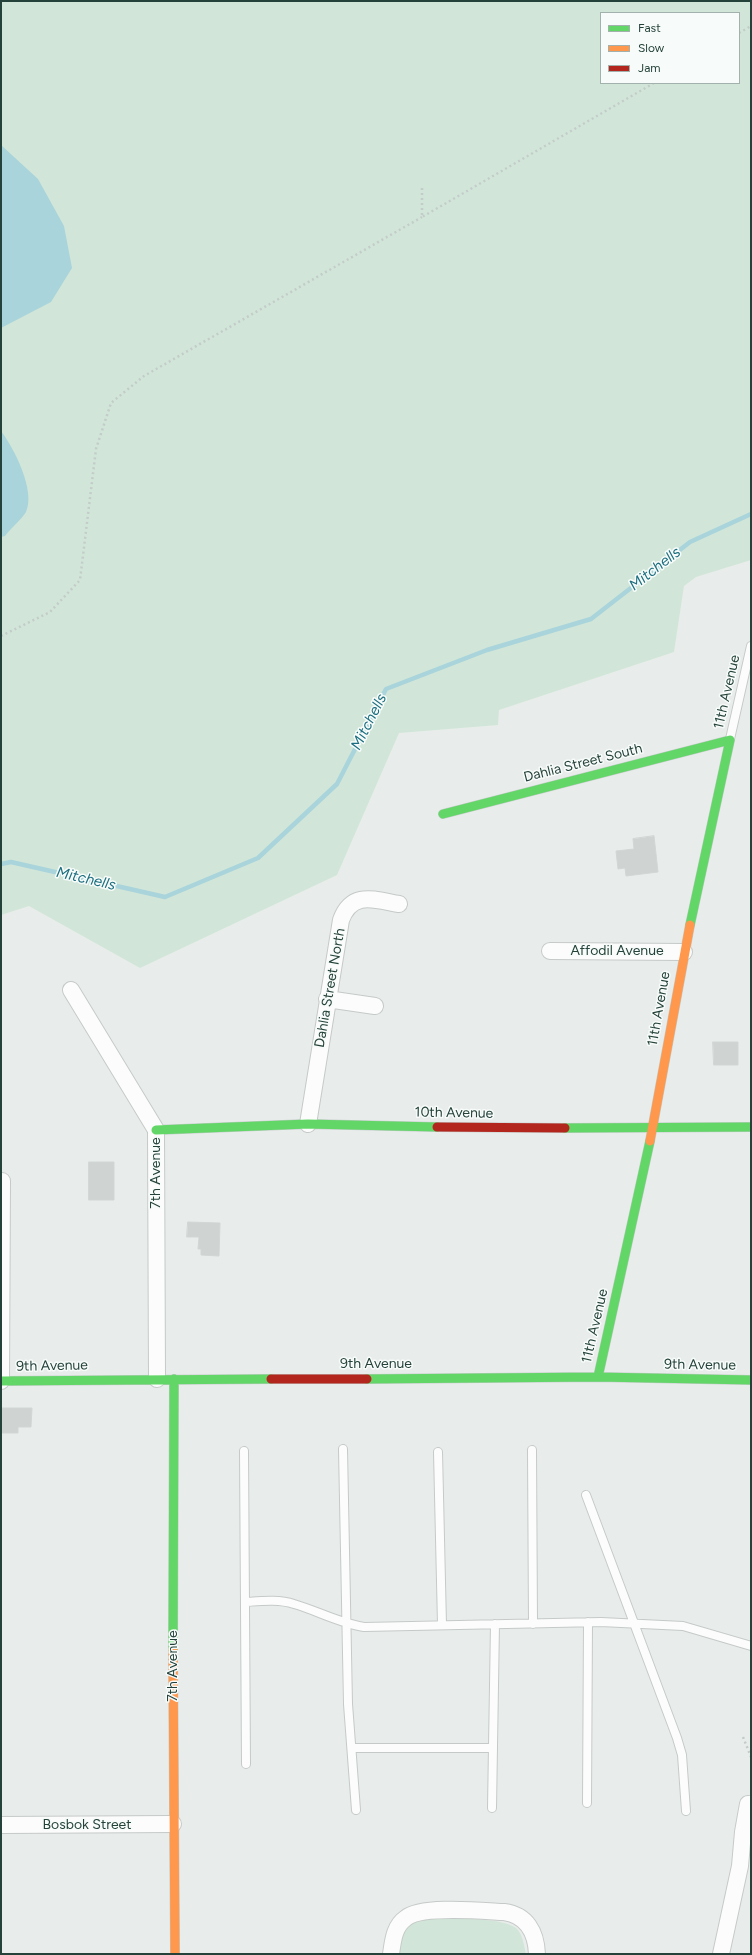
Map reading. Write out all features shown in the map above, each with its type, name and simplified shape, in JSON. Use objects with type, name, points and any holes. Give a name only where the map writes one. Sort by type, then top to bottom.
[{"type":"street","name":"Dahlia Street South","points":[[443,814],[730,740]]},
{"type":"street","name":"11th Avenue","points":[[598,1377],[653,1126],[684,952],[730,740]]},
{"type":"street","name":"Dahlia Street North","points":[[308,1124],[327,999],[341,920],[344,911],[350,904],[359,900],[399,904]]},
{"type":"street","name":"Affodil Avenue","points":[[550,951],[684,952]]},
{"type":"street","name":"7th Avenue","points":[[71,990],[156,1130],[157,1379]]},
{"type":"street","points":[[327,999],[375,1006]]},
{"type":"street","name":"10th Avenue","points":[[156,1130],[308,1124],[465,1128],[751,1126]]},
{"type":"street","points":[[1,1380],[2,1181]]},
{"type":"street","name":"9th Avenue","points":[[1,1380],[598,1377],[751,1380]]},
{"type":"street","name":"7th Avenue","points":[[174,1379],[173,1824],[175,1954]]},
{"type":"street","points":[[720,1954],[740,1866],[743,1832],[750,1799]]},
{"type":"street","name":"Bosbok Street","points":[[1,1825],[173,1824]]},
{"type":"street","points":[[740,1866],[751,1842]]},
{"type":"street","points":[[391,1954],[395,1932],[404,1918],[420,1912],[438,1911],[504,1912],[515,1914],[525,1921],[534,1932],[537,1954]]},
{"type":"lane","name":"11th Avenue","points":[[730,740],[751,646]]},
{"type":"lane","points":[[343,1449],[348,1704],[356,1810]]},
{"type":"lane","points":[[532,1450],[533,1624]]},
{"type":"lane","points":[[244,1451],[246,1764]]},
{"type":"lane","points":[[438,1452],[442,1626]]},
{"type":"lane","points":[[586,1495],[635,1624],[682,1755],[686,1811]]},
{"type":"lane","points":[[245,1602],[278,1601],[294,1604],[346,1624],[364,1627],[588,1622],[683,1626],[751,1646]]},
{"type":"lane","points":[[587,1803],[588,1622]]},
{"type":"lane","points":[[492,1808],[495,1624]]},
{"type":"lane","points":[[352,1748],[492,1748]]},
{"type":"path","points":[[740,32],[751,26]]},
{"type":"path","points":[[1,636],[50,612],[80,580],[96,449],[111,403],[144,376],[652,84]]},
{"type":"path","points":[[422,188],[422,217]]},
{"type":"path","points":[[743,1737],[751,1757]]},
{"type":"green space","points":[[1,1],[751,1],[751,560],[696,577],[684,586],[674,652],[499,710],[498,725],[399,733],[337,875],[140,968],[29,906],[1,915]]},
{"type":"green space","points":[[423,1919],[472,1919],[509,1924],[516,1928],[520,1933],[526,1954],[398,1954],[398,1943],[410,1921]]},
{"type":"water","points":[[1,145],[38,179],[64,226],[72,268],[51,302],[1,328]]},
{"type":"water","points":[[1,431],[12,448],[22,470],[28,493],[28,503],[24,515],[5,536],[1,537]]},
{"type":"building","points":[[654,836],[658,872],[626,876],[625,868],[618,869],[616,851],[634,849],[633,839]]},
{"type":"building","points":[[713,1042],[738,1042],[738,1065],[714,1065]]},
{"type":"building","points":[[89,1162],[114,1162],[114,1200],[89,1200]]},
{"type":"building","points":[[188,1222],[220,1223],[219,1256],[201,1255],[201,1249],[198,1249],[199,1237],[187,1237]]},
{"type":"building","points":[[1,1408],[32,1408],[31,1427],[18,1427],[18,1433],[1,1433]]},
{"type":"waterway","name":"Mitchells","points":[[1,864],[11,862],[165,897],[258,858],[337,784],[386,689],[487,650],[591,619],[690,542],[751,514]]},
{"type":"traffic: fast","points":[[443,814],[730,740],[690,925]]},
{"type":"traffic: fast","points":[[156,1130],[308,1124],[437,1127]]},
{"type":"traffic: fast","points":[[565,1128],[751,1127]]},
{"type":"traffic: fast","points":[[598,1377],[650,1141]]},
{"type":"traffic: fast","points":[[367,1379],[598,1377],[751,1380]]},
{"type":"traffic: fast","points":[[173,1650],[174,1379]]},
{"type":"traffic: fast","points":[[1,1381],[271,1379]]},
{"type":"traffic: slow","points":[[650,1141],[690,925]]},
{"type":"traffic: slow","points":[[173,1650],[175,1954]]},
{"type":"traffic: jam","points":[[437,1127],[565,1128]]},
{"type":"traffic: jam","points":[[271,1379],[367,1379]]}]
